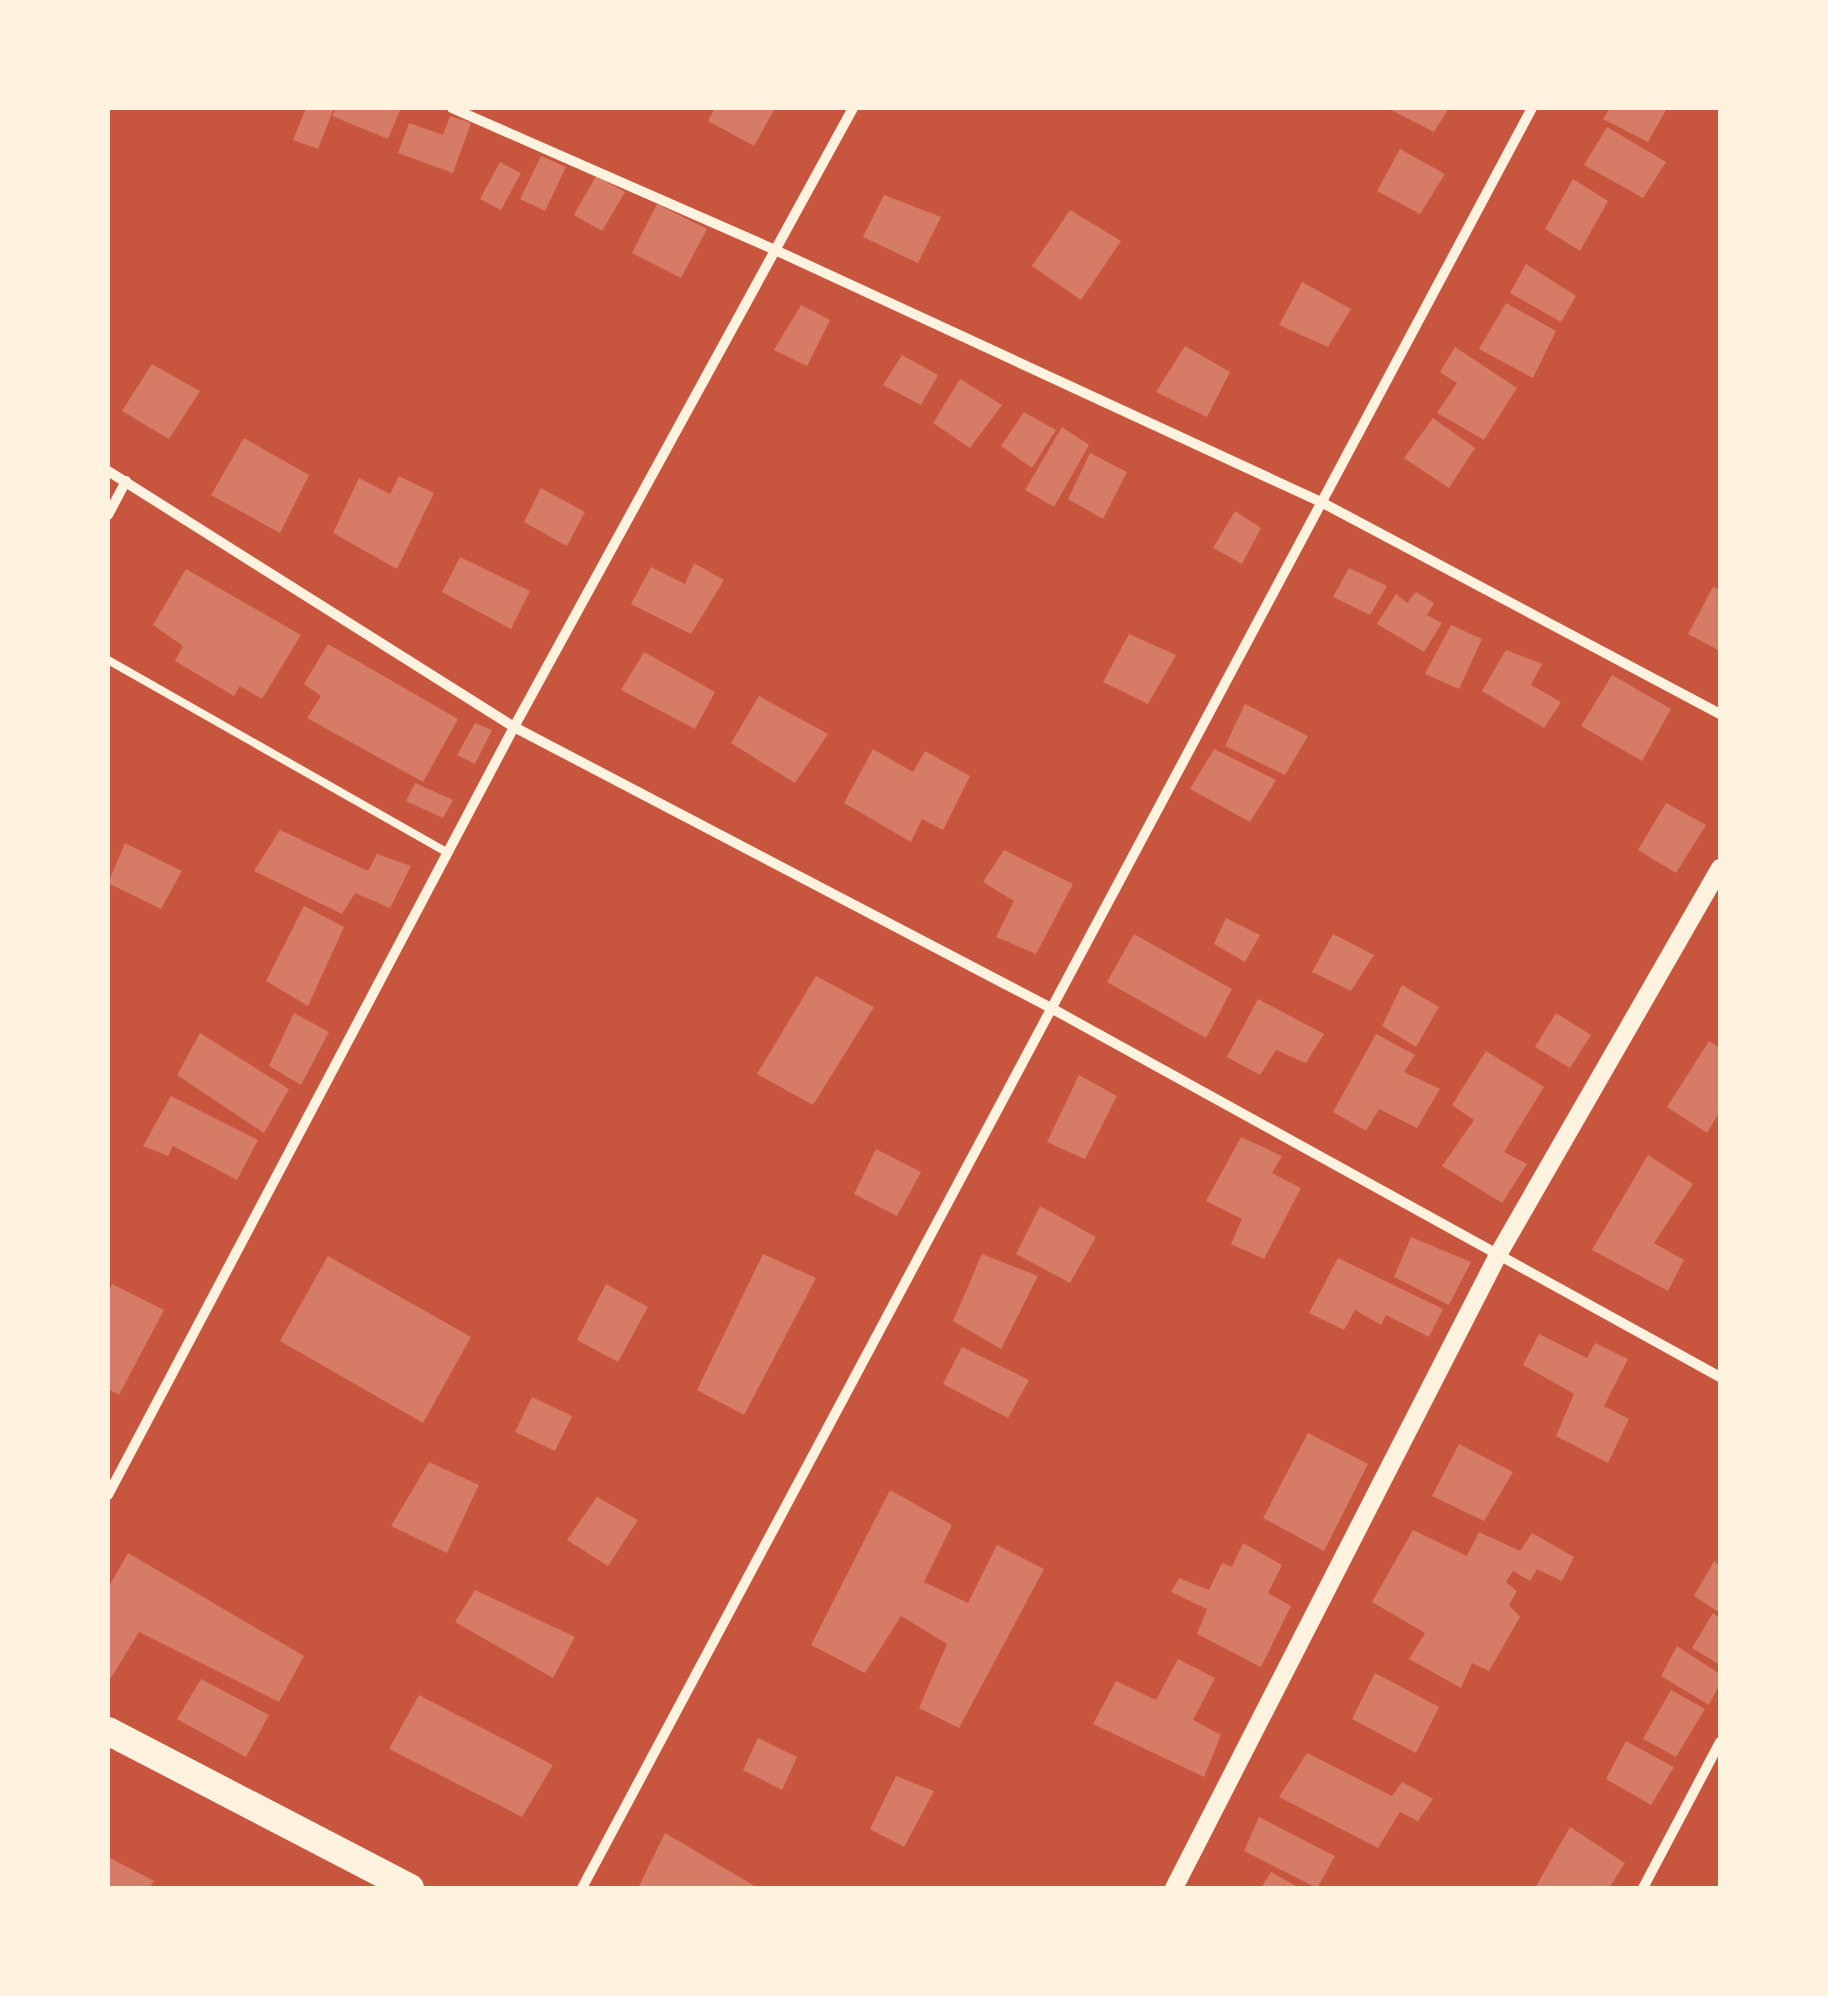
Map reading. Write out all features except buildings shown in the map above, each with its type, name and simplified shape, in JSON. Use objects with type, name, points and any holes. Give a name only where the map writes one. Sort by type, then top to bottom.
[{"type":"highway","points":[[108,1731],[410,1888]]},
{"type":"street","points":[[452,108],[774,249],[1321,502],[1720,714]]},
{"type":"street","points":[[108,1495],[514,728],[853,108]]},
{"type":"street","points":[[582,1888],[1532,108]]},
{"type":"street","points":[[108,470],[514,728],[1051,1008],[1720,1377]]},
{"type":"street","points":[[108,515],[126,481]]},
{"type":"street","points":[[1174,1888],[1499,1253],[1720,868]]},
{"type":"street","points":[[1642,1888],[1720,1742]]},
{"type":"lane","points":[[108,660],[448,853]]}]
